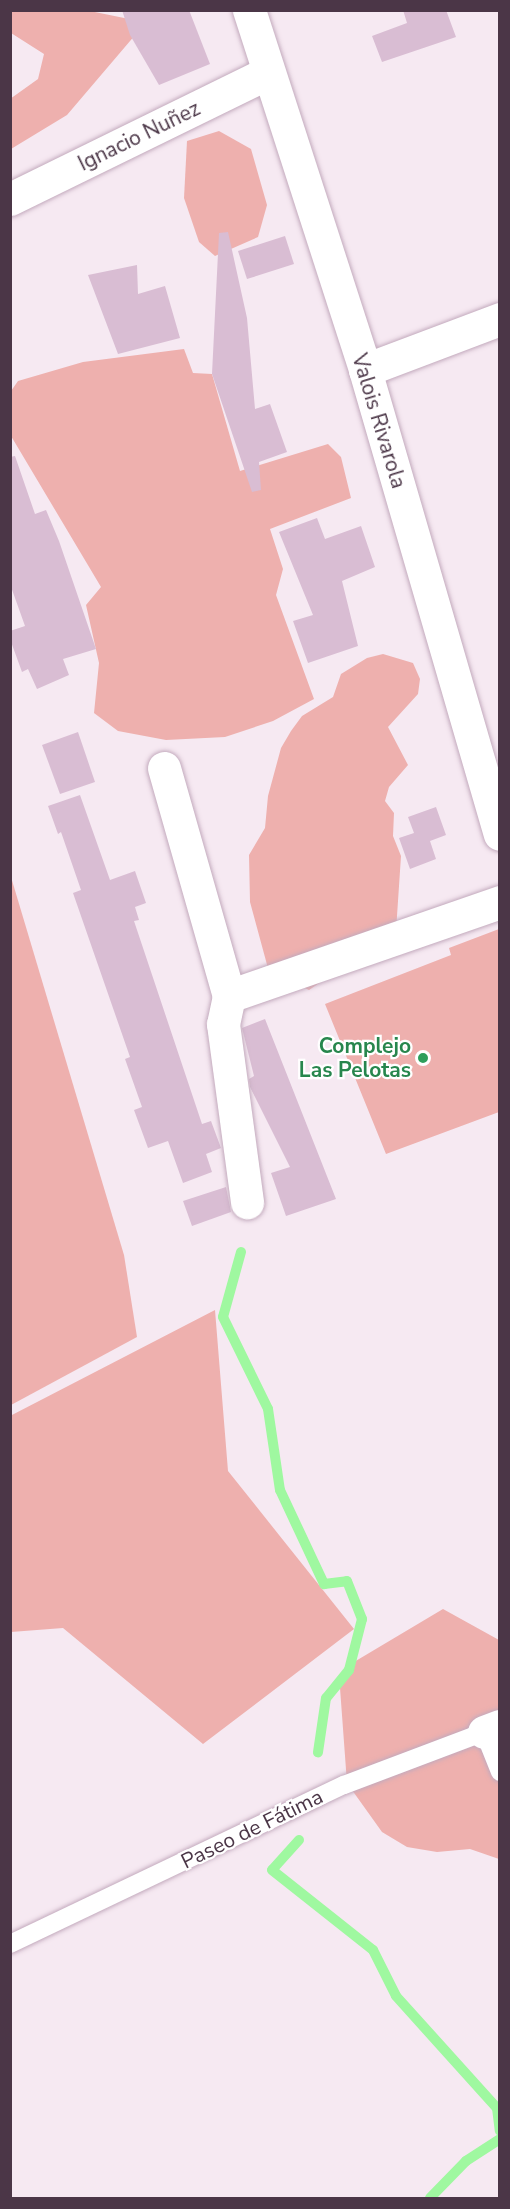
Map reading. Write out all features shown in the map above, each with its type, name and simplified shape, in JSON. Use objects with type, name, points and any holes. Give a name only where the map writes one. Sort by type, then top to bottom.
[{"type":"street","name":"Valois Rivarola","points":[[249,10],[267,72],[365,370],[500,834]]},
{"type":"street","name":"Ignacio Nuñez","points":[[10,199],[267,72]]},
{"type":"street","points":[[365,370],[500,319]]},
{"type":"street","points":[[164,768],[229,996],[223,1024],[247,1202]]},
{"type":"street","points":[[229,996],[500,902]]},
{"type":"lane","points":[[492,1729],[500,1772]]},
{"type":"lane","name":"Paseo de Fátima","points":[[10,1944],[344,1785],[492,1729]]},
{"type":"shaded area","points":[[11,11],[90,11],[129,19],[136,34],[67,115],[11,149],[10,99],[38,79],[44,54],[11,33]]},
{"type":"shaded area","points":[[219,131],[251,149],[267,205],[258,237],[215,256],[199,242],[184,198],[187,141]]},
{"type":"shaded area","points":[[184,349],[193,373],[212,374],[240,471],[328,444],[341,457],[351,498],[270,529],[283,569],[276,595],[314,699],[273,721],[225,737],[166,740],[118,731],[94,713],[99,663],[86,605],[101,587],[11,436],[11,391],[18,381],[83,362]]},
{"type":"shaded area","points":[[383,654],[413,663],[420,679],[418,694],[388,727],[408,765],[389,787],[385,801],[394,813],[393,836],[401,856],[396,931],[309,990],[269,972],[250,902],[249,855],[265,828],[268,796],[281,748],[291,731],[302,716],[333,697],[341,674],[367,658]]},
{"type":"shaded area","points":[[11,877],[124,1255],[137,1337],[11,1405]]},
{"type":"shaded area","name":"Complejo Las Pelotas","points":[[499,929],[499,1112],[386,1154],[325,1004],[451,955],[449,948]]},
{"type":"shaded area","points":[[215,1310],[228,1471],[354,1629],[203,1744],[63,1628],[11,1632],[10,1416]]},
{"type":"shaded area","points":[[443,1609],[499,1640],[499,1859],[470,1849],[437,1852],[407,1847],[382,1832],[347,1783],[340,1688],[354,1662]]},
{"type":"building","points":[[122,10],[189,10],[210,64],[159,85],[130,35]]},
{"type":"building","points":[[403,10],[446,10],[456,37],[382,62],[372,36],[407,23]]},
{"type":"building","points":[[228,232],[247,318],[255,409],[270,404],[287,452],[259,462],[261,490],[252,492],[212,374],[219,233]]},
{"type":"building","points":[[285,236],[294,264],[247,279],[238,251]]},
{"type":"building","points":[[137,265],[138,294],[165,286],[180,338],[118,354],[88,275]]},
{"type":"building","points":[[15,456],[35,514],[46,510],[96,649],[63,659],[69,675],[37,689],[28,669],[22,672],[10,639],[10,631],[25,626],[10,584],[10,457]]},
{"type":"building","points":[[317,518],[325,539],[361,526],[375,567],[342,581],[358,646],[308,663],[293,621],[313,615],[279,532]]},
{"type":"building","points":[[78,732],[95,782],[60,794],[42,745]]},
{"type":"building","points":[[80,795],[110,880],[135,871],[146,903],[135,907],[139,920],[134,921],[202,1124],[211,1121],[221,1148],[206,1154],[212,1172],[183,1183],[168,1141],[148,1148],[134,1110],[142,1107],[125,1059],[130,1057],[73,893],[81,890],[61,832],[58,834],[48,806]]},
{"type":"building","points":[[436,807],[446,835],[430,841],[436,859],[410,869],[399,838],[414,833],[408,817]]},
{"type":"building","points":[[265,1019],[336,1199],[286,1216],[271,1173],[290,1167],[250,1087],[249,1079],[254,1076],[242,1028]]},
{"type":"building","points":[[226,1187],[231,1212],[192,1226],[183,1201]]},
{"type":"waterway","points":[[241,1252],[223,1317],[268,1409],[280,1490],[324,1584],[347,1581],[362,1619],[349,1670],[326,1698],[318,1752]]},
{"type":"waterway","points":[[299,1840],[272,1870],[373,1950],[396,1996],[497,2108],[500,2131]]},
{"type":"waterway","points":[[430,2198],[466,2161],[500,2139]]},
{"type":"place","name":"Complejo Las Pelotas","points":[[423,1058]]}]
